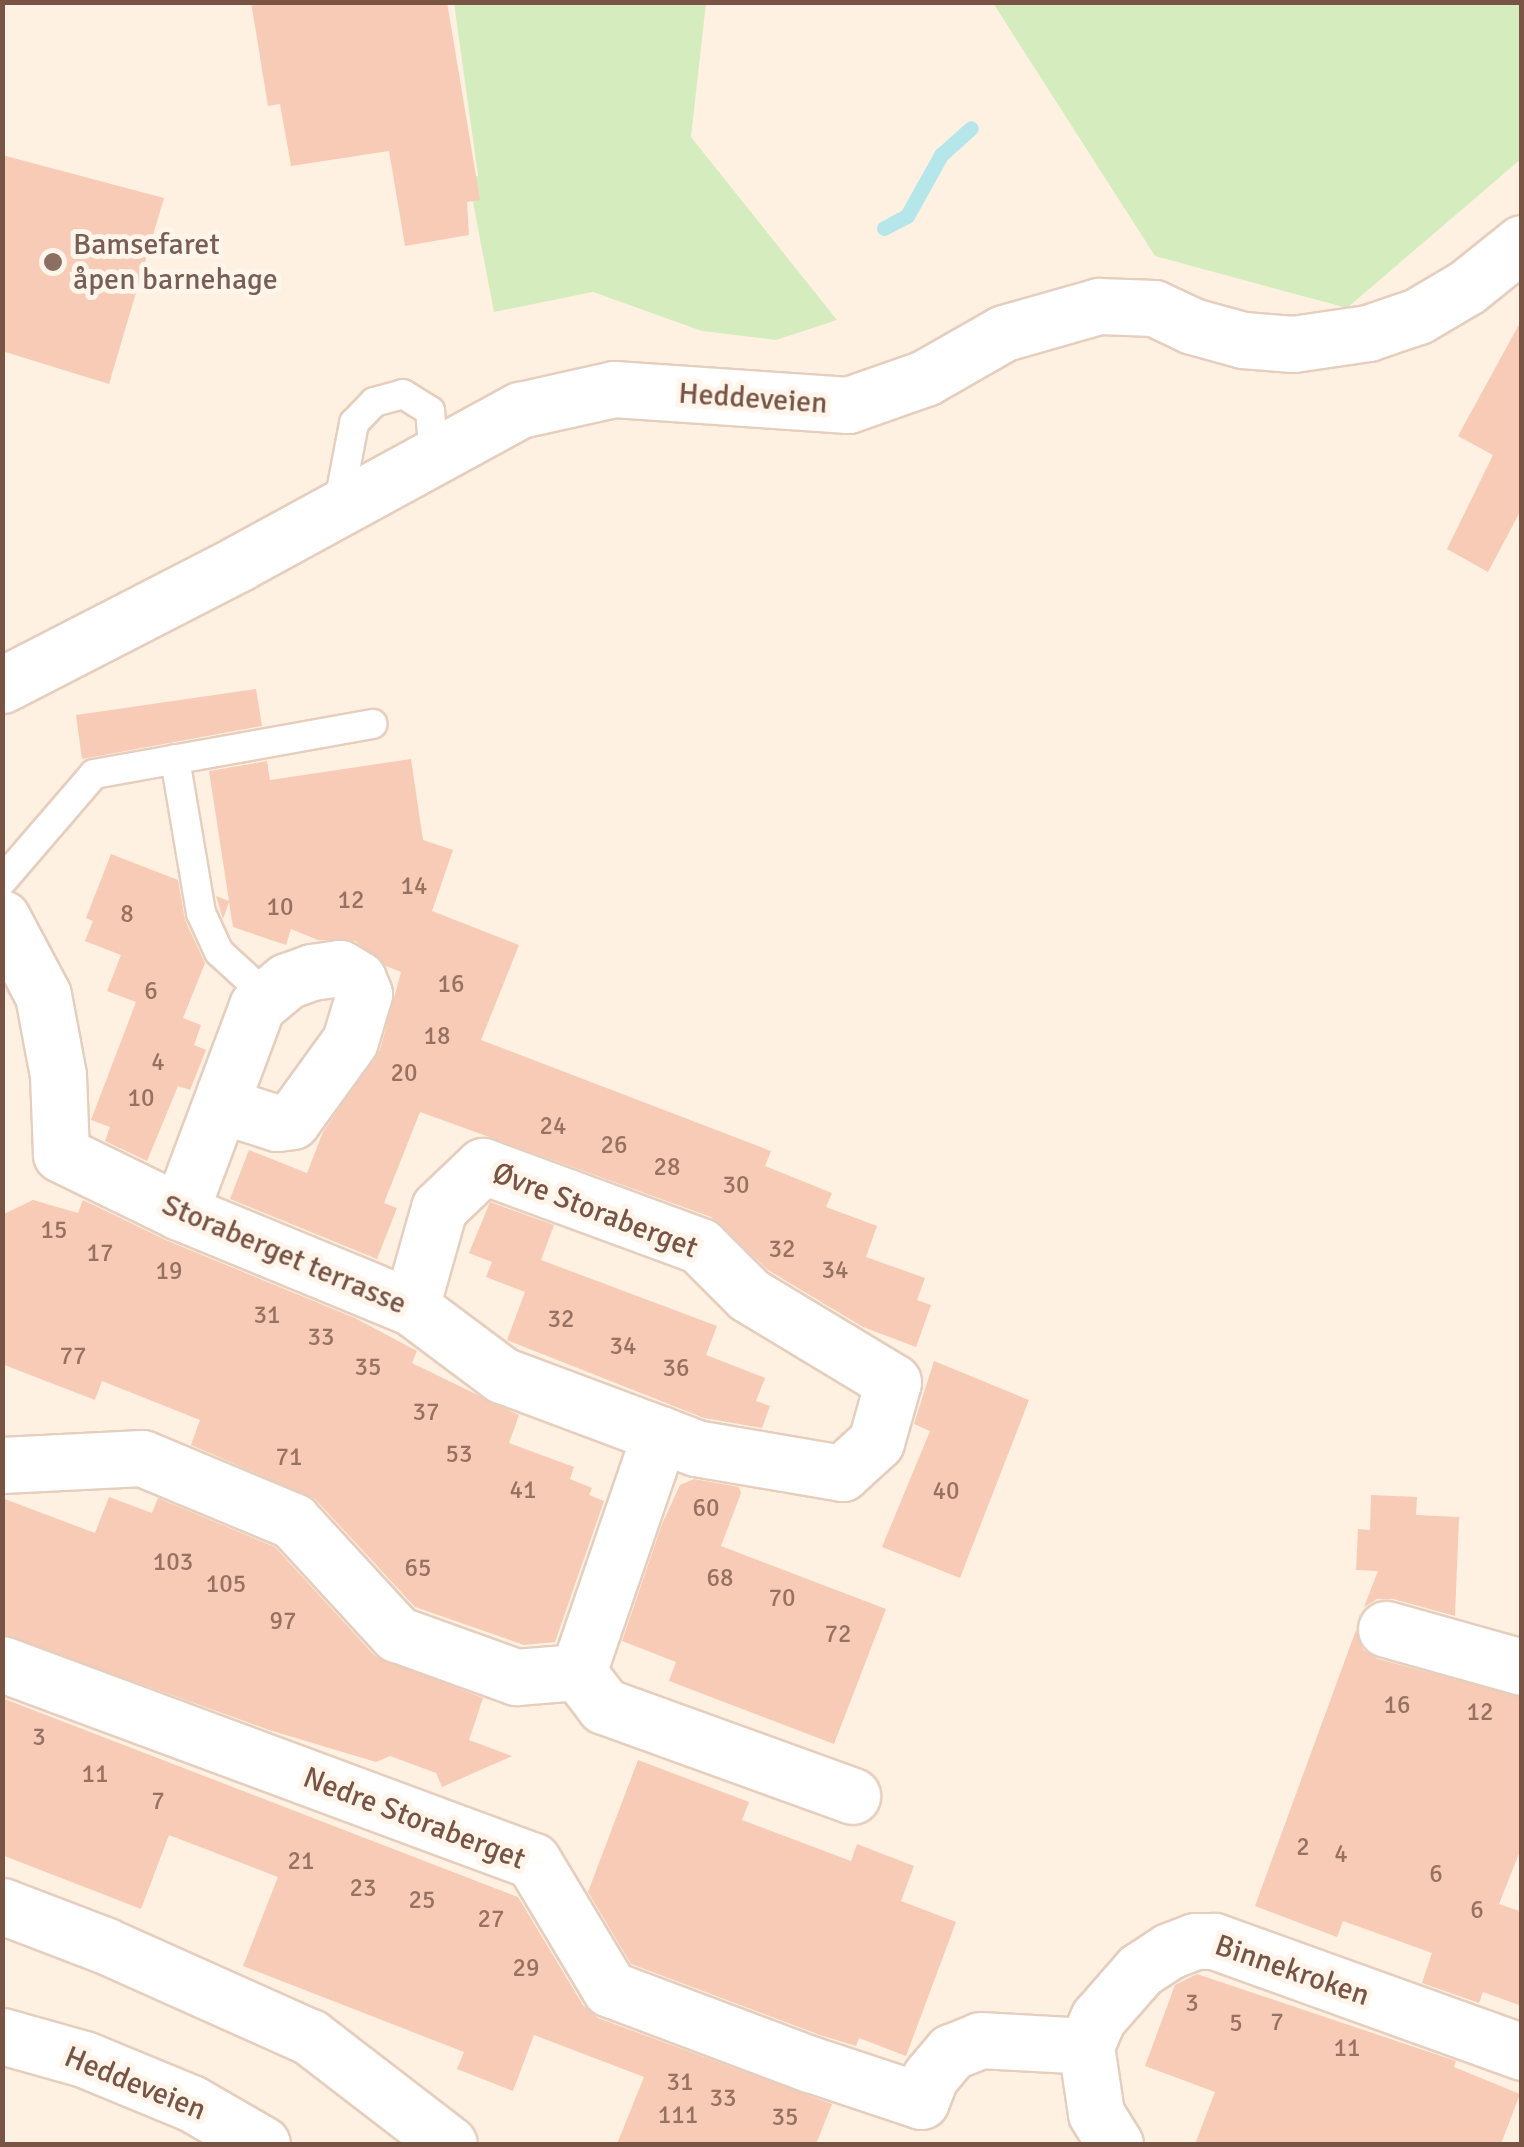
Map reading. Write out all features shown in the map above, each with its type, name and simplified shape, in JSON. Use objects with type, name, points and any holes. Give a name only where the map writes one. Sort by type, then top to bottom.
[{"type":"street","name":"Heddeveien","points":[[2,684],[520,410],[614,389],[848,405],[924,378],[1004,334],[1099,306],[1154,308],[1192,326],[1243,340],[1293,344],[1368,333],[1418,316],[1467,287],[1522,243]]},
{"type":"street","name":"Storaberget terrasse","points":[[2,918],[43,995],[58,1075],[61,1154],[180,1212],[411,1308],[502,1375],[660,1434]]},
{"type":"street","points":[[180,1212],[257,1006],[287,981],[340,968],[358,980],[364,994],[350,1041],[292,1121],[276,1123],[221,1105]]},
{"type":"street","name":"Øvre Storaberget","points":[[411,1308],[440,1208],[483,1166],[700,1246],[750,1295],[893,1382],[876,1442],[842,1473],[696,1448],[660,1434]]},
{"type":"street","points":[[578,1672],[660,1434]]},
{"type":"street","points":[[2,1466],[142,1458],[293,1521],[397,1634],[516,1677],[578,1672]]},
{"type":"street","points":[[1386,1629],[1522,1667]]},
{"type":"street","name":"Nedre Storaberget","points":[[2,1664],[533,1861],[610,1989],[810,2064],[921,2101],[930,2076],[952,2052],[980,2040],[1086,2046]]},
{"type":"street","points":[[578,1672],[604,1706],[852,1796]]},
{"type":"street","points":[[2,1906],[104,1944],[310,2038],[448,2144]]},
{"type":"street","name":"Binnekroken","points":[[1086,2046],[1098,2018],[1140,1970],[1169,1951],[1195,1941],[1214,1941],[1522,2052]]},
{"type":"street","name":"Heddeveien","points":[[2,2036],[84,2059],[174,2096],[262,2144]]},
{"type":"street","points":[[1086,2046],[1096,2113],[1116,2144]]},
{"type":"lane","points":[[338,509],[354,423],[374,402],[404,394],[430,411],[434,456]]},
{"type":"lane","points":[[2,880],[94,774],[374,724]]},
{"type":"lane","points":[[175,759],[202,913],[219,952],[266,995]]},
{"type":"green space","points":[[454,3],[706,3],[691,137],[837,320],[776,340],[702,331],[593,292],[494,312],[468,176],[478,176]]},
{"type":"green space","points":[[993,3],[1521,3],[1521,159],[1347,308],[1155,256]]},
{"type":"building","points":[[251,2],[447,2],[480,200],[467,202],[469,235],[405,246],[389,151],[291,166],[280,104],[268,106]]},
{"type":"building","points":[[2,155],[164,198],[109,384],[2,351]]},
{"type":"building","points":[[1522,319],[1522,508],[1488,572],[1447,549],[1493,455],[1458,436]]},
{"type":"building","points":[[256,689],[262,726],[82,759],[76,715]]},
{"type":"building","points":[[411,759],[423,840],[453,850],[432,911],[519,945],[481,1040],[771,1151],[765,1166],[832,1193],[826,1207],[877,1226],[866,1257],[925,1278],[917,1300],[931,1305],[916,1347],[863,1327],[768,1270],[711,1217],[420,1112],[384,1203],[397,1208],[377,1259],[230,1199],[249,1150],[307,1173],[323,1132],[380,1050],[401,972],[386,966],[355,941],[318,940],[291,929],[286,945],[233,927],[229,902],[223,919],[216,896],[229,901],[209,771],[267,761],[270,780]]},
{"type":"building","points":[[111,854],[178,880],[185,920],[205,963],[183,1018],[201,1025],[194,1045],[206,1050],[190,1090],[178,1086],[147,1161],[105,1141],[110,1127],[91,1120],[136,1002],[107,991],[121,955],[85,941],[93,921],[86,918]]},
{"type":"building","points":[[33,1200],[78,1213],[83,1200],[168,1241],[355,1318],[417,1351],[412,1363],[519,1415],[509,1443],[574,1467],[570,1479],[592,1488],[589,1495],[604,1501],[555,1642],[524,1645],[415,1607],[315,1499],[191,1445],[200,1420],[102,1381],[95,1400],[2,1364],[2,1215]]},
{"type":"building","points":[[490,1202],[554,1225],[541,1260],[717,1326],[706,1355],[765,1378],[756,1401],[770,1406],[762,1428],[704,1418],[507,1340],[525,1292],[486,1277],[492,1262],[469,1253]]},
{"type":"building","points":[[934,1361],[1029,1400],[960,1578],[882,1547],[930,1431],[914,1424]]},
{"type":"building","points":[[694,1479],[739,1487],[741,1493],[721,1546],[886,1609],[834,1744],[669,1681],[676,1662],[622,1641],[662,1524],[680,1485]]},
{"type":"building","points":[[1371,1495],[1417,1497],[1416,1515],[1459,1517],[1455,1616],[1393,1599],[1377,1599],[1364,1607],[1378,1571],[1356,1570],[1358,1529],[1370,1530]]},
{"type":"building","points":[[109,1497],[152,1513],[158,1498],[275,1547],[375,1656],[483,1698],[469,1740],[512,1756],[442,1787],[436,1773],[390,1756],[376,1762],[269,1730],[2,1634],[2,1498],[95,1533]]},
{"type":"building","points":[[1356,1630],[1363,1650],[1378,1659],[1522,1697],[1522,1846],[1499,1904],[1522,1912],[1522,2006],[1483,1992],[1479,2003],[1422,1983],[1432,1953],[1343,1921],[1337,1937],[1255,1906]]},
{"type":"building","points":[[2,1698],[518,1897],[583,2005],[598,2018],[832,2104],[816,2144],[617,2144],[644,2077],[534,2035],[513,2091],[457,2069],[464,2052],[243,1966],[278,1877],[169,1835],[141,1909],[2,1855]]},
{"type":"building","points":[[638,1760],[749,1802],[742,1820],[851,1861],[857,1844],[914,1866],[901,1901],[956,1922],[906,2056],[859,2038],[856,2046],[820,2035],[631,1964],[588,1892]]},
{"type":"building","points":[[1197,1974],[1456,2061],[1454,2067],[1520,2094],[1501,2144],[1195,2144],[1215,2092],[1145,2066],[1175,1985]]},
{"type":"waterway","points":[[884,228],[907,216],[941,155],[971,128]]},
{"type":"place","name":"Bamsefaret åpen barnehage","points":[[53,262]]}]
